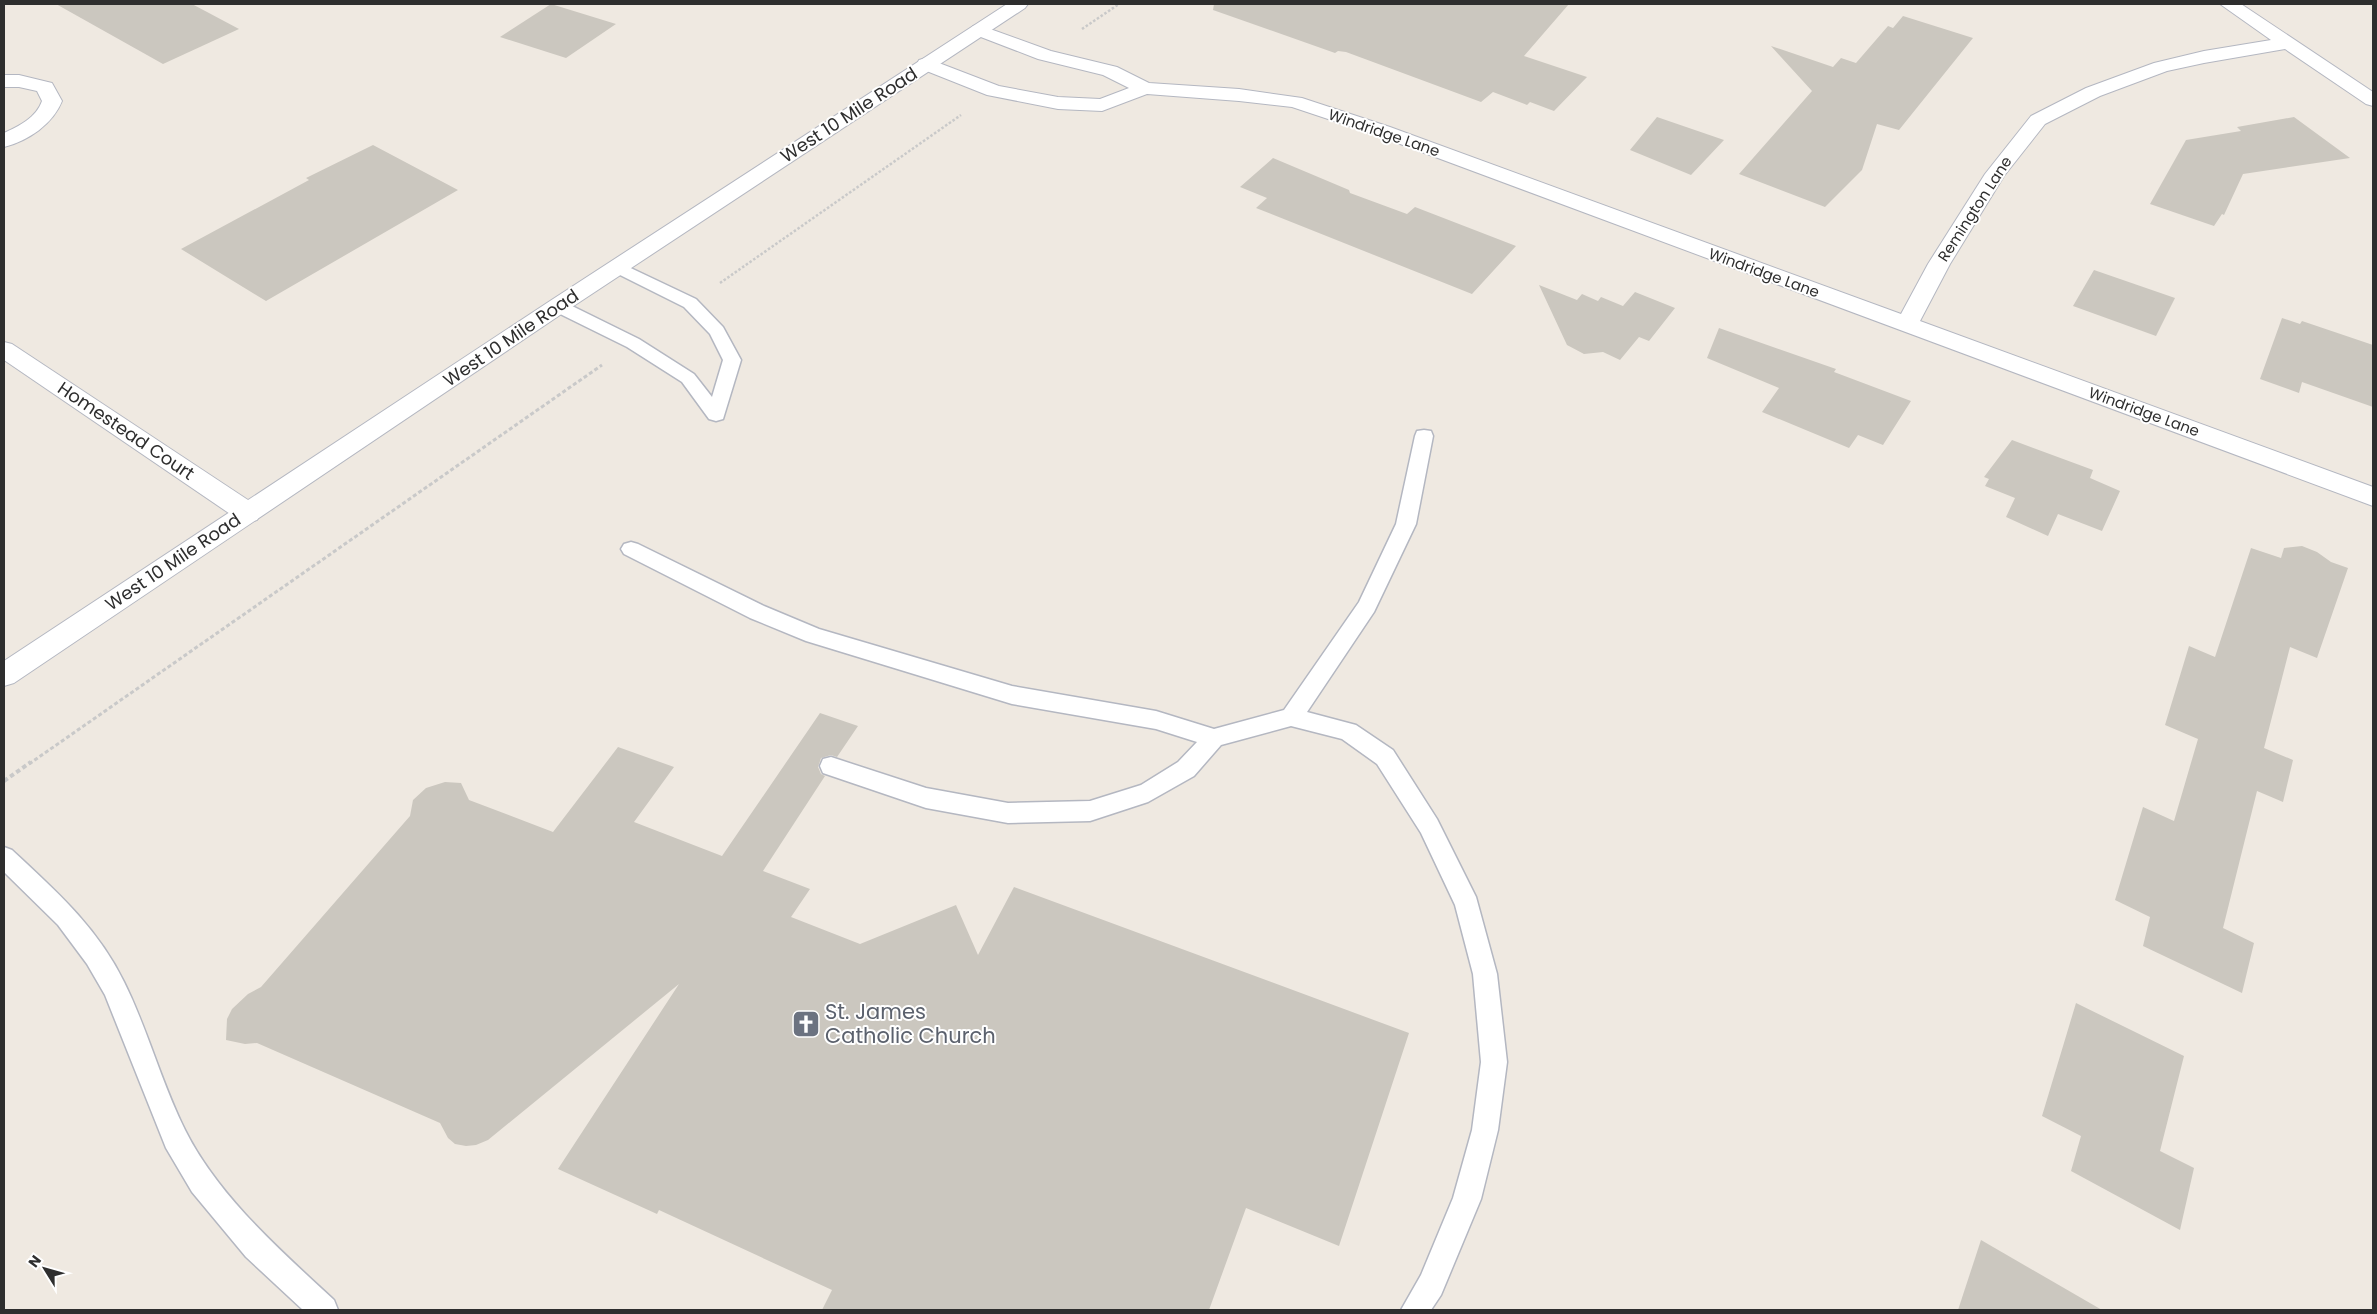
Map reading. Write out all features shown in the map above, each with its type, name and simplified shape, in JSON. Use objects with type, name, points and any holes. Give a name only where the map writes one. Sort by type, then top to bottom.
[{"type":"street","name":"West 10 Mile Road","points":[[4,675],[618,266],[1019,4]]},
{"type":"street","points":[[2229,4],[2373,100]]},
{"type":"street","name":"Windridge Lane","points":[[979,30],[1045,55],[1110,72],[1145,88],[1239,94],[1295,102],[1383,131],[2373,497]]},
{"type":"street","name":"Remington Lane","points":[[1906,325],[1939,264],[1994,174],[2038,120],[2092,92],[2162,67],[2289,43]]},
{"type":"street","name":"Windridge Lane","points":[[926,64],[994,91],[1058,103],[1102,105],[1145,88]]},
{"type":"street","points":[[4,81],[34,83],[45,87],[52,101],[51,108],[40,120],[4,140]]},
{"type":"street","name":"Homestead Court","points":[[4,349],[248,513]]},
{"type":"lane","points":[[558,306],[633,343],[688,378],[716,415],[732,360],[717,331],[690,303],[618,266]]},
{"type":"lane","points":[[1291,717],[1366,606],[1406,524],[1424,436]]},
{"type":"lane","points":[[631,549],[757,612],[813,635],[1012,695],[1156,720],[1214,738],[1291,717],[1348,731],[1386,757],[1429,826],[1467,905],[1485,974],[1494,1062],[1485,1130],[1467,1199],[1431,1285],[1414,1310]]},
{"type":"lane","points":[[831,766],[926,798],[1008,813],[1090,811],[1148,792],[1186,770],[1214,738]]},
{"type":"lane","points":[[4,857],[67,917],[96,956],[119,997],[175,1139],[202,1182],[256,1247],[324,1310]]},
{"type":"path","points":[[1045,55],[1119,4]]},
{"type":"path","points":[[715,286],[994,91]]},
{"type":"path","points":[[4,781],[608,361]]},
{"type":"building","points":[[56,4],[192,4],[239,29],[163,64]]},
{"type":"building","points":[[551,4],[616,24],[566,58],[500,37]]},
{"type":"building","points":[[1214,4],[1569,4],[1524,56],[1587,77],[1554,111],[1530,102],[1527,105],[1493,92],[1481,102],[1346,52],[1338,51],[1335,53],[1213,10]]},
{"type":"building","points":[[1903,16],[1973,38],[1899,130],[1877,124],[1862,170],[1825,207],[1739,174],[1812,91],[1771,46],[1833,67],[1841,58],[1856,63],[1888,26],[1893,28]]},
{"type":"building","points":[[1657,117],[1724,140],[1691,175],[1630,150]]},
{"type":"building","points":[[2294,117],[2350,158],[2243,174],[2224,215],[2222,214],[2214,226],[2150,204],[2186,140],[2241,131],[2237,127]]},
{"type":"building","points":[[373,145],[458,190],[266,301],[181,249],[309,180],[306,178]]},
{"type":"building","points":[[1273,158],[1349,190],[1350,193],[1407,214],[1415,207],[1516,246],[1472,294],[1256,208],[1267,198],[1240,187]]},
{"type":"building","points":[[2094,270],[2175,298],[2156,336],[2073,306]]},
{"type":"building","points":[[1539,285],[1577,300],[1582,294],[1598,301],[1601,297],[1623,306],[1635,292],[1675,308],[1649,341],[1639,337],[1620,360],[1603,352],[1584,354],[1567,345]]},
{"type":"building","points":[[2282,318],[2300,324],[2302,321],[2373,345],[2373,407],[2302,382],[2299,393],[2260,379]]},
{"type":"building","points":[[1719,328],[1836,369],[1834,372],[1911,401],[1883,445],[1858,435],[1849,448],[1762,412],[1779,388],[1707,358]]},
{"type":"building","points":[[2012,440],[2093,470],[2090,478],[2120,491],[2102,531],[2058,514],[2048,536],[2006,517],[2015,498],[1985,486],[1989,479],[1984,477]]},
{"type":"building","points":[[2302,546],[2317,552],[2331,562],[2348,568],[2317,658],[2290,647],[2264,748],[2293,760],[2283,802],[2257,791],[2223,928],[2254,943],[2242,993],[2143,946],[2150,917],[2115,900],[2143,807],[2174,821],[2198,739],[2165,725],[2189,646],[2215,657],[2251,548],[2281,558],[2284,548]]},
{"type":"building","name":"St. James Catholic Church","points":[[820,713],[858,726],[837,757],[831,755],[821,758],[818,767],[821,774],[825,776],[763,871],[810,889],[791,917],[860,944],[956,905],[978,955],[1014,887],[1409,1033],[1339,1246],[1246,1208],[1209,1310],[822,1310],[832,1290],[659,1210],[657,1214],[558,1169],[679,984],[488,1140],[476,1145],[455,1144],[448,1138],[440,1123],[257,1043],[245,1044],[226,1040],[227,1019],[232,1009],[248,994],[261,987],[410,816],[413,800],[426,788],[445,782],[461,783],[469,800],[553,832],[618,747],[674,767],[634,822],[722,856]]},
{"type":"building","points":[[2076,1003],[2184,1056],[2160,1151],[2194,1168],[2180,1230],[2071,1171],[2081,1136],[2042,1116]]},
{"type":"building","points":[[1981,1240],[2102,1310],[1958,1310]]},
{"type":"place","name":"St. James Catholic Church","points":[[806,1024]]}]
